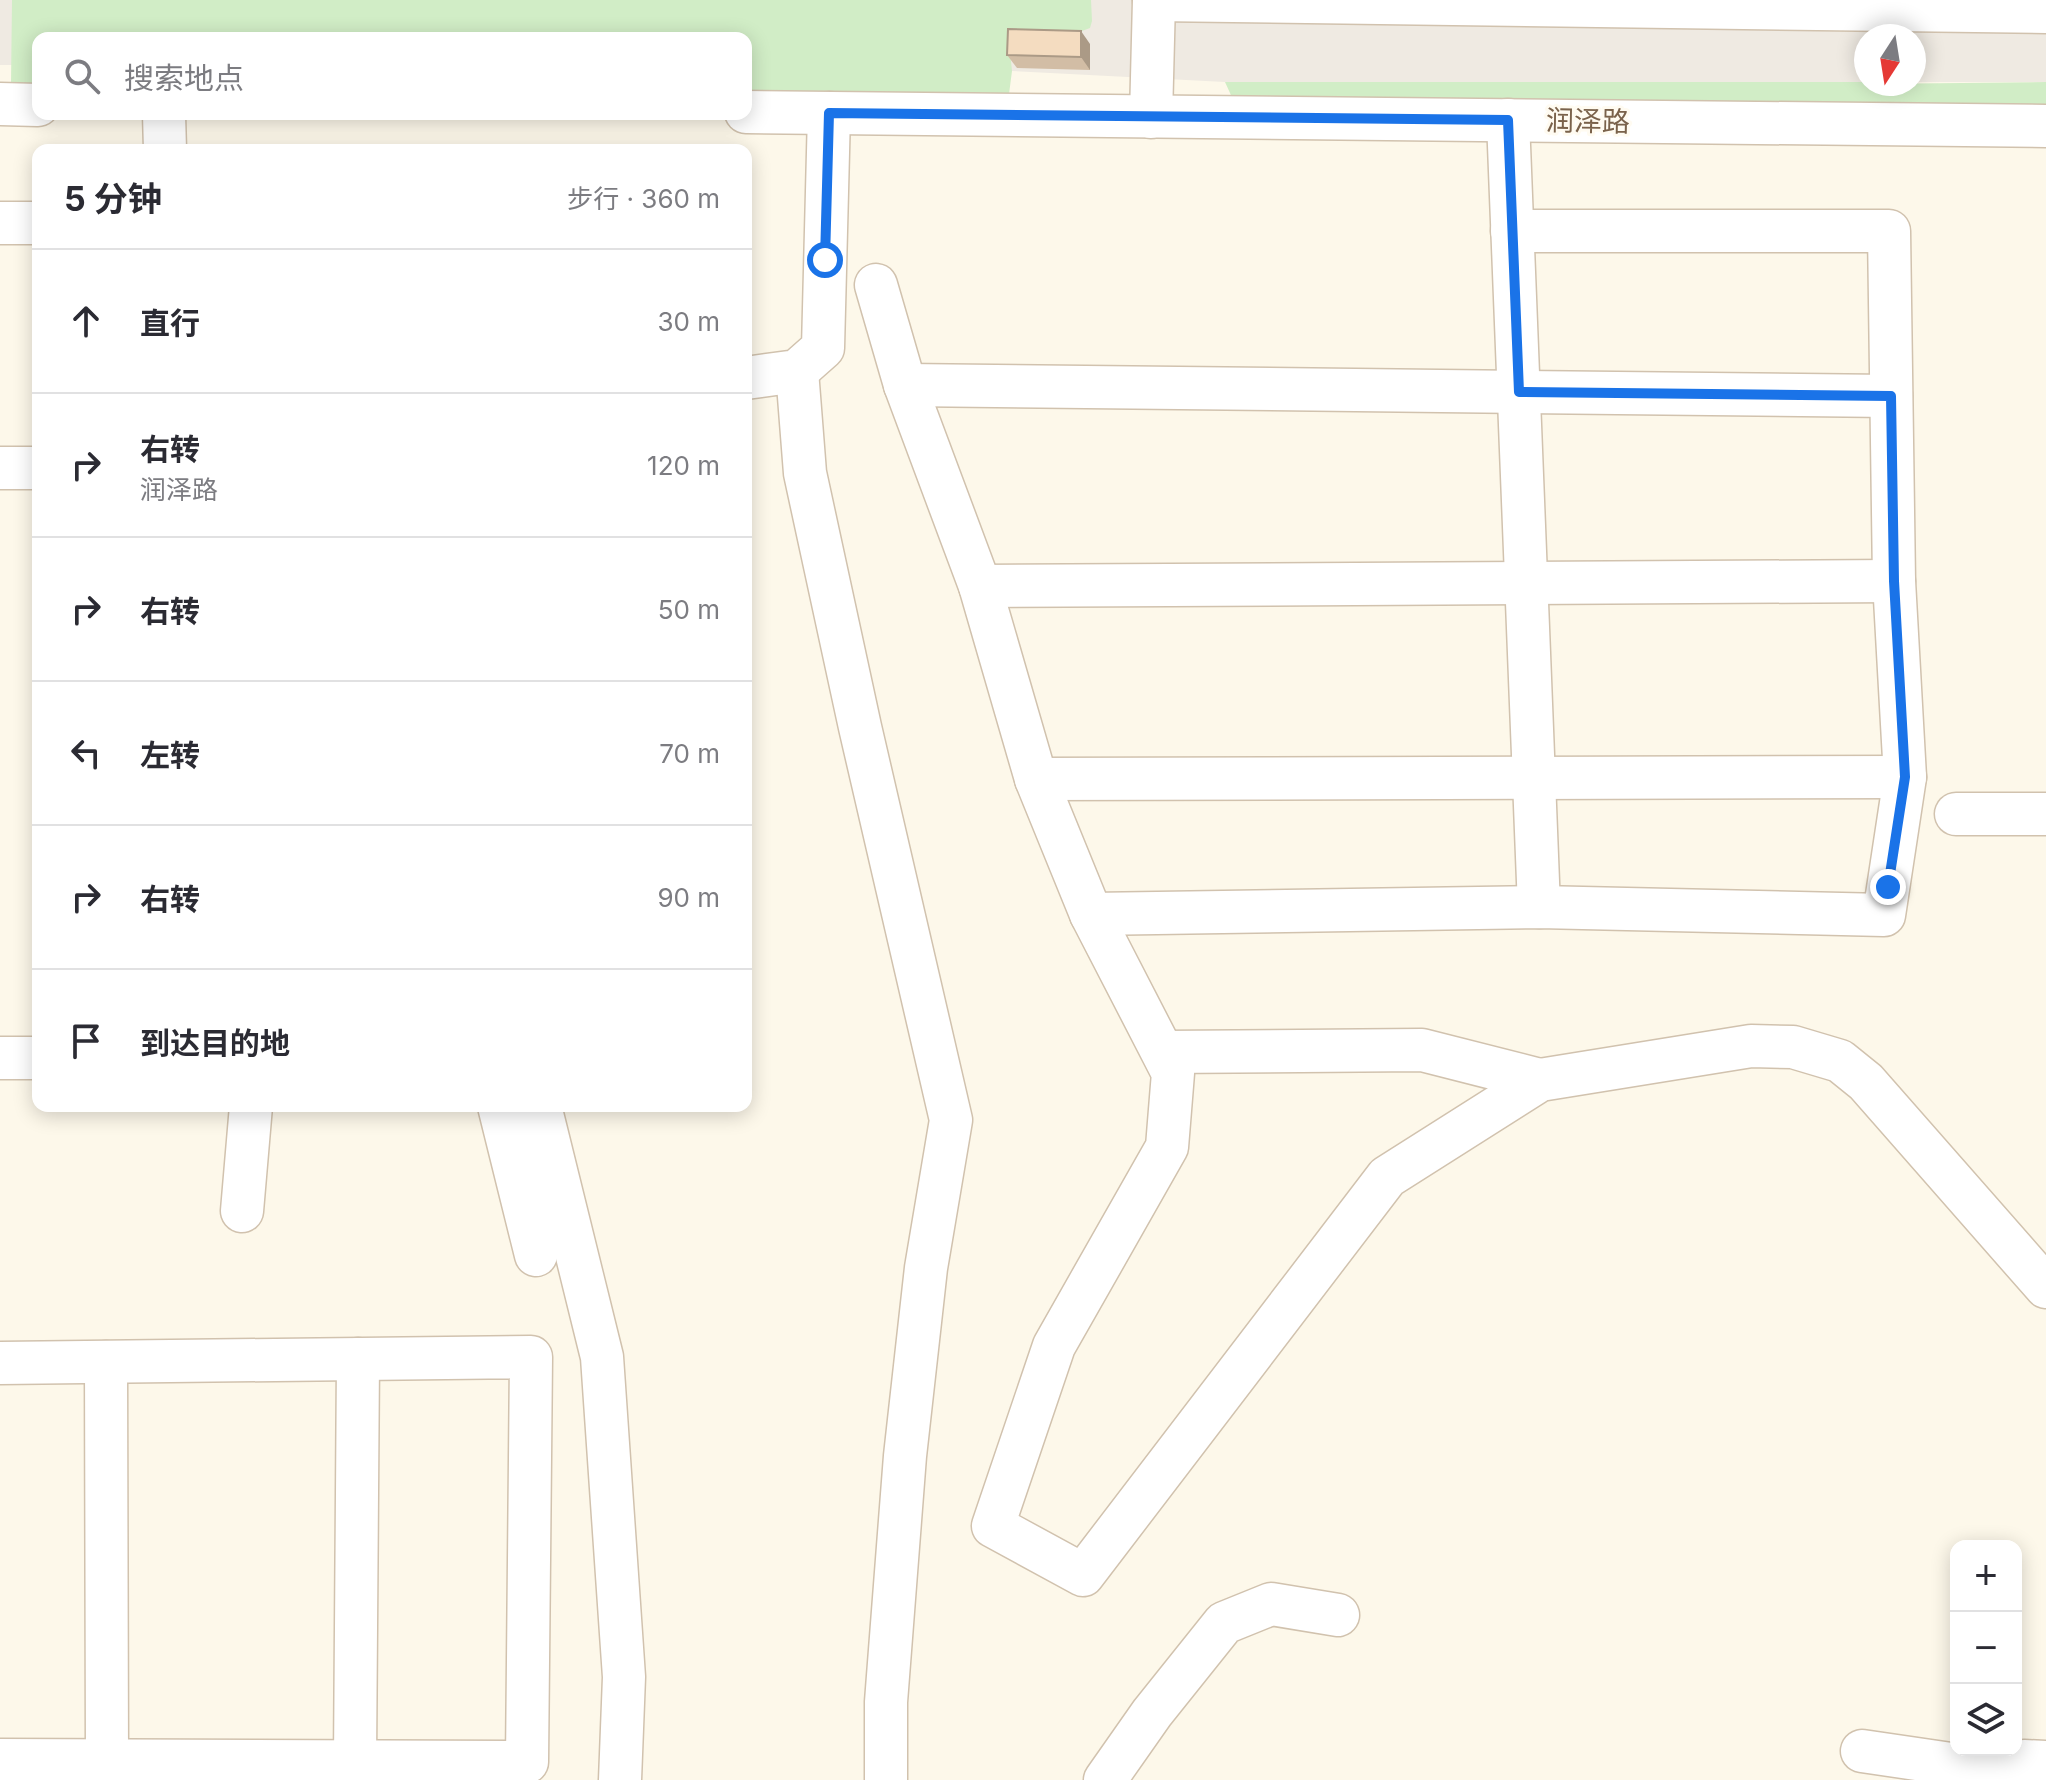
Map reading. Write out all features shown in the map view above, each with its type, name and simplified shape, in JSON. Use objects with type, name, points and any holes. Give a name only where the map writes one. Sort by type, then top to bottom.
[{"type":"street","points":[[1151,117],[1154,0],[2046,12]]},
{"type":"street","points":[[0,104],[32,105]]},
{"type":"street","name":"润泽路","points":[[752,112],[2046,126]]},
{"type":"street","points":[[752,377],[797,371],[823,348],[829,113]]},
{"type":"street","points":[[164,120],[165,144]]},
{"type":"street","points":[[1508,120],[1539,907]]},
{"type":"street","points":[[0,223],[32,223]]},
{"type":"street","points":[[1091,914],[1539,907],[1884,915],[1905,777],[1894,581],[1889,231],[1512,231]]},
{"type":"street","points":[[876,285],[905,385],[980,586],[1036,779],[1091,914],[1173,1073],[1167,1147],[1054,1346],[993,1526],[1083,1575],[1387,1177],[1540,1080],[1751,1046],[1793,1047],[1840,1061],[1866,1082],[2046,1287]]},
{"type":"street","points":[[797,371],[805,473],[951,1120],[926,1268],[905,1456],[886,1702],[886,1780]]},
{"type":"street","points":[[905,385],[1891,396]]},
{"type":"street","points":[[0,468],[32,468]]},
{"type":"street","points":[[980,586],[1894,581]]},
{"type":"street","points":[[1036,779],[1905,777]]},
{"type":"street","points":[[1956,814],[2046,814]]},
{"type":"street","points":[[1163,1052],[1422,1050],[1540,1080]]},
{"type":"street","points":[[0,1058],[32,1058]]},
{"type":"street","points":[[242,1211],[250,1112]]},
{"type":"street","points":[[500,1112],[536,1255]]},
{"type":"street","points":[[541,1112],[602,1357],[624,1677],[620,1780]]},
{"type":"street","points":[[0,1363],[531,1357],[527,1762],[0,1760]]},
{"type":"street","points":[[355,1762],[358,1359]]},
{"type":"street","points":[[106,1362],[107,1761]]},
{"type":"street","points":[[1105,1780],[1152,1713],[1224,1623],[1271,1604],[1338,1615]]},
{"type":"street","points":[[1862,1751],[1975,1774],[2024,1761],[2046,1762]]},
{"type":"shaded area","points":[[0,0],[2046,0],[2046,82],[1926,82],[1926,24],[1854,24],[1854,82],[1225,82],[1012,71],[752,39],[752,32],[32,32],[32,65],[0,65]]},
{"type":"green space","points":[[12,0],[1091,0],[1090,28],[1082,31],[1008,33],[1012,71],[1009,94],[752,92],[752,32],[32,32],[32,84],[11,84]]},
{"type":"green space","points":[[1225,82],[1854,82],[1854,96],[1926,96],[1926,83],[2046,82],[2046,110],[1235,104]]},
{"type":"building","points":[[1008,29],[1081,31],[1081,57],[1007,55]]},
{"type":"route","points":[[825,260],[829,113],[1508,120],[1519,392],[1891,396],[1894,581],[1905,777],[1888,887]]}]
